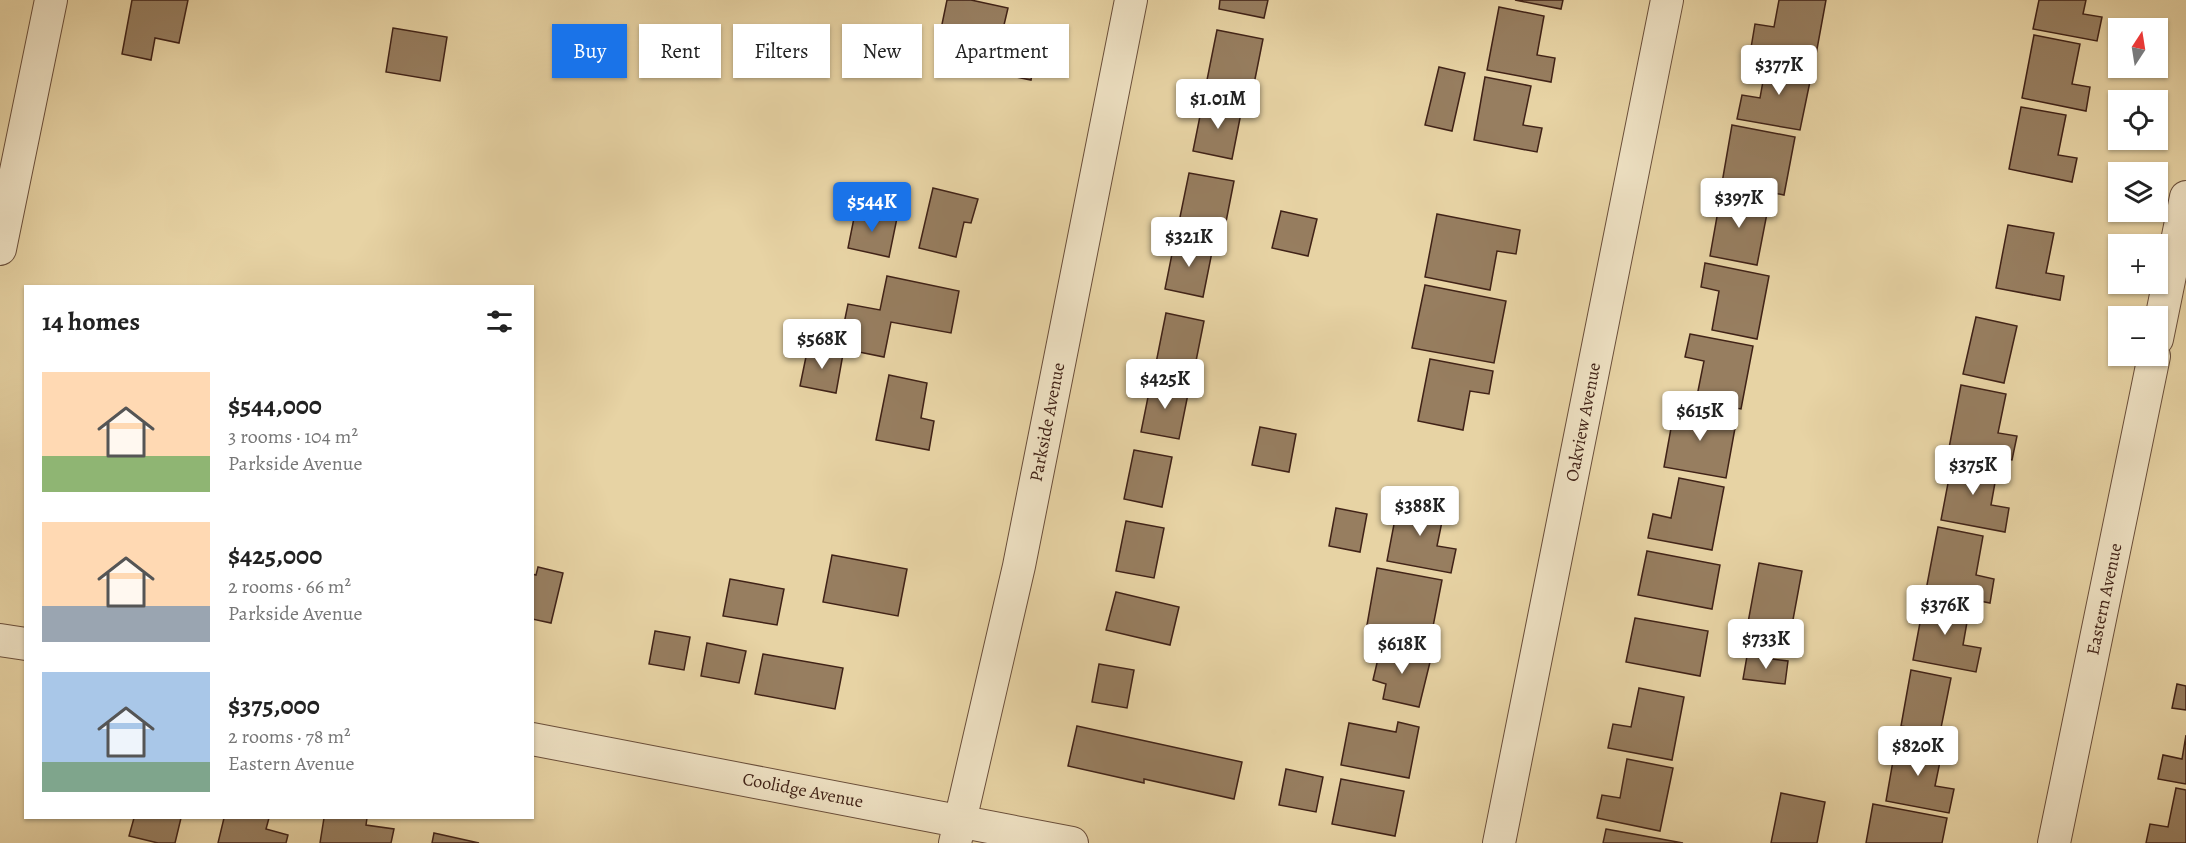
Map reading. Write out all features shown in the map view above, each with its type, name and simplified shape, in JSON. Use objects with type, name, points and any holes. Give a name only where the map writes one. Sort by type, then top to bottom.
[{"type":"street","points":[[0,249],[51,0]]},
{"type":"street","name":"Parkside Avenue","points":[[957,831],[1019,566],[1131,0]]},
{"type":"street","name":"Oakview Avenue","points":[[1499,843],[1666,0]]},
{"type":"street","points":[[2164,306],[2186,197]]},
{"type":"street","name":"Eastern Avenue","points":[[2054,843],[2152,366]]},
{"type":"street","points":[[0,640],[24,644]]},
{"type":"street","name":"Coolidge Avenue","points":[[534,740],[957,831],[1072,843]]},
{"type":"building","points":[[132,0],[188,0],[179,43],[155,38],[151,60],[122,54]]},
{"type":"building","points":[[947,0],[971,0],[1008,8],[1004,24],[942,24]]},
{"type":"building","points":[[1220,0],[1268,0],[1264,18],[1219,9]]},
{"type":"building","points":[[1515,0],[1563,0],[1561,9]]},
{"type":"building","points":[[1779,0],[1826,0],[1815,60],[1751,48],[1755,24],[1774,27]]},
{"type":"building","points":[[2039,0],[2086,0],[2083,14],[2102,17],[2097,41],[2033,29]]},
{"type":"building","points":[[1499,7],[1544,16],[1537,55],[1555,58],[1551,82],[1487,70]]},
{"type":"building","points":[[393,28],[447,37],[440,81],[386,72]]},
{"type":"building","points":[[1217,30],[1263,39],[1253,89],[1207,80]]},
{"type":"building","points":[[2034,35],[2080,44],[2072,84],[2090,87],[2086,111],[2022,98]]},
{"type":"building","points":[[1767,59],[1813,67],[1800,130],[1737,119],[1742,95],[1760,98]]},
{"type":"building","points":[[1439,67],[1465,73],[1452,131],[1425,125]]},
{"type":"building","points":[[1485,77],[1531,86],[1523,125],[1542,128],[1537,152],[1474,140]]},
{"type":"building","points":[[1203,101],[1242,108],[1232,159],[1193,151]]},
{"type":"building","points":[[2021,107],[2066,115],[2058,155],[2077,158],[2072,182],[2009,169]]},
{"type":"building","points":[[1732,125],[1795,137],[1784,195],[1722,183]]},
{"type":"building","points":[[1189,173],[1234,181],[1224,232],[1179,222]]},
{"type":"building","points":[[933,188],[978,199],[971,223],[964,222],[956,257],[919,248]]},
{"type":"building","points":[[1721,194],[1769,203],[1757,265],[1710,256]]},
{"type":"building","points":[[856,208],[897,218],[889,257],[848,248]]},
{"type":"building","points":[[1281,211],[1317,219],[1308,256],[1272,248]]},
{"type":"building","points":[[1437,214],[1520,230],[1516,254],[1497,251],[1490,290],[1425,277]]},
{"type":"building","points":[[2008,225],[2054,233],[2046,273],[2064,276],[2060,300],[1996,288]]},
{"type":"building","points":[[1175,239],[1213,247],[1203,297],[1165,289]]},
{"type":"building","points":[[1705,263],[1769,276],[1757,339],[1712,330],[1719,291],[1701,287]]},
{"type":"building","points":[[887,276],[959,291],[951,333],[891,322],[884,357],[839,348],[848,304],[880,310]]},
{"type":"building","points":[[1425,285],[1506,301],[1494,363],[1412,348]]},
{"type":"building","points":[[1166,313],[1204,321],[1194,371],[1156,363]]},
{"type":"building","points":[[1976,317],[2017,326],[2004,383],[1963,374]]},
{"type":"building","points":[[1690,334],[1753,346],[1741,409],[1696,401],[1704,361],[1685,357]]},
{"type":"building","points":[[808,347],[843,354],[836,393],[800,386]]},
{"type":"building","points":[[1430,359],[1493,371],[1489,394],[1470,391],[1463,430],[1418,421]]},
{"type":"building","points":[[889,375],[927,383],[921,418],[934,421],[929,450],[876,440]]},
{"type":"building","points":[[1151,382],[1189,389],[1179,439],[1141,432]]},
{"type":"building","points":[[1961,385],[2006,394],[1998,433],[2017,436],[2012,460],[1949,448]]},
{"type":"building","points":[[1675,406],[1737,417],[1726,478],[1664,467]]},
{"type":"building","points":[[1260,427],[1296,434],[1289,472],[1252,465]]},
{"type":"building","points":[[1134,450],[1172,457],[1162,507],[1124,499]]},
{"type":"building","points":[[1953,457],[1998,466],[1991,505],[2009,508],[2005,532],[1941,520]]},
{"type":"building","points":[[1679,478],[1724,487],[1712,550],[1648,538],[1653,514],[1671,518]]},
{"type":"building","points":[[1399,498],[1445,507],[1437,546],[1456,549],[1451,573],[1387,561]]},
{"type":"building","points":[[1336,508],[1367,514],[1360,552],[1329,546]]},
{"type":"building","points":[[1126,521],[1164,528],[1154,578],[1116,571]]},
{"type":"building","points":[[1938,527],[1983,536],[1976,575],[1994,579],[1990,603],[1926,590]]},
{"type":"building","points":[[1647,551],[1720,565],[1712,609],[1638,595]]},
{"type":"building","points":[[832,555],[907,569],[898,616],[823,602]]},
{"type":"building","points":[[1759,563],[1802,571],[1790,636],[1747,628]]},
{"type":"building","points":[[538,567],[563,573],[551,623],[534,619],[534,574],[536,575]]},
{"type":"building","points":[[1377,568],[1442,580],[1431,637],[1367,625]]},
{"type":"building","points":[[730,579],[784,589],[777,625],[723,616]]},
{"type":"building","points":[[1116,592],[1179,607],[1170,645],[1106,630]]},
{"type":"building","points":[[1925,596],[1970,605],[1963,645],[1981,648],[1976,672],[1913,660]]},
{"type":"building","points":[[1635,618],[1708,631],[1700,676],[1626,662]]},
{"type":"building","points":[[655,631],[690,637],[684,670],[649,664]]},
{"type":"building","points":[[707,643],[746,651],[739,683],[701,676]]},
{"type":"building","points":[[1381,646],[1431,658],[1419,707],[1383,699],[1386,684],[1373,680]]},
{"type":"building","points":[[763,654],[843,668],[835,709],[755,694]]},
{"type":"building","points":[[1747,656],[1788,661],[1785,684],[1743,679]]},
{"type":"building","points":[[1099,664],[1134,670],[1127,708],[1092,702]]},
{"type":"building","points":[[1911,670],[1951,678],[1940,733],[1901,726]]},
{"type":"building","points":[[2177,684],[2186,686],[2186,710],[2172,708]]},
{"type":"building","points":[[1639,688],[1684,697],[1672,760],[1608,748],[1613,724],[1631,727]]},
{"type":"building","points":[[1398,722],[1419,727],[1409,778],[1341,765],[1349,723],[1396,732]]},
{"type":"building","points":[[1077,726],[1242,762],[1234,799],[1144,779],[1144,783],[1068,766]]},
{"type":"building","points":[[2186,735],[2186,784],[2158,779],[2163,755],[2182,759]]},
{"type":"building","points":[[1897,738],[1943,747],[1935,786],[1954,789],[1949,813],[1886,801]]},
{"type":"building","points":[[1627,759],[1673,768],[1660,831],[1597,818],[1602,795],[1620,798]]},
{"type":"building","points":[[1286,769],[1323,777],[1316,812],[1279,805]]},
{"type":"building","points":[[1341,779],[1404,791],[1395,836],[1332,824]]},
{"type":"building","points":[[2176,788],[2186,790],[2186,843],[2146,843],[2150,824],[2168,827]]},
{"type":"building","points":[[1781,793],[1825,802],[1817,843],[1771,843]]},
{"type":"building","points":[[1873,804],[1947,818],[1942,843],[1866,843]]},
{"type":"building","points":[[134,819],[181,819],[175,843],[158,843],[129,836]]},
{"type":"building","points":[[224,819],[269,819],[266,829],[288,835],[286,843],[218,843]]},
{"type":"building","points":[[324,819],[367,819],[366,825],[394,829],[391,843],[320,843]]},
{"type":"building","points":[[1606,829],[1683,843],[1603,843]]},
{"type":"building","points":[[434,833],[479,843],[432,843]]}]
